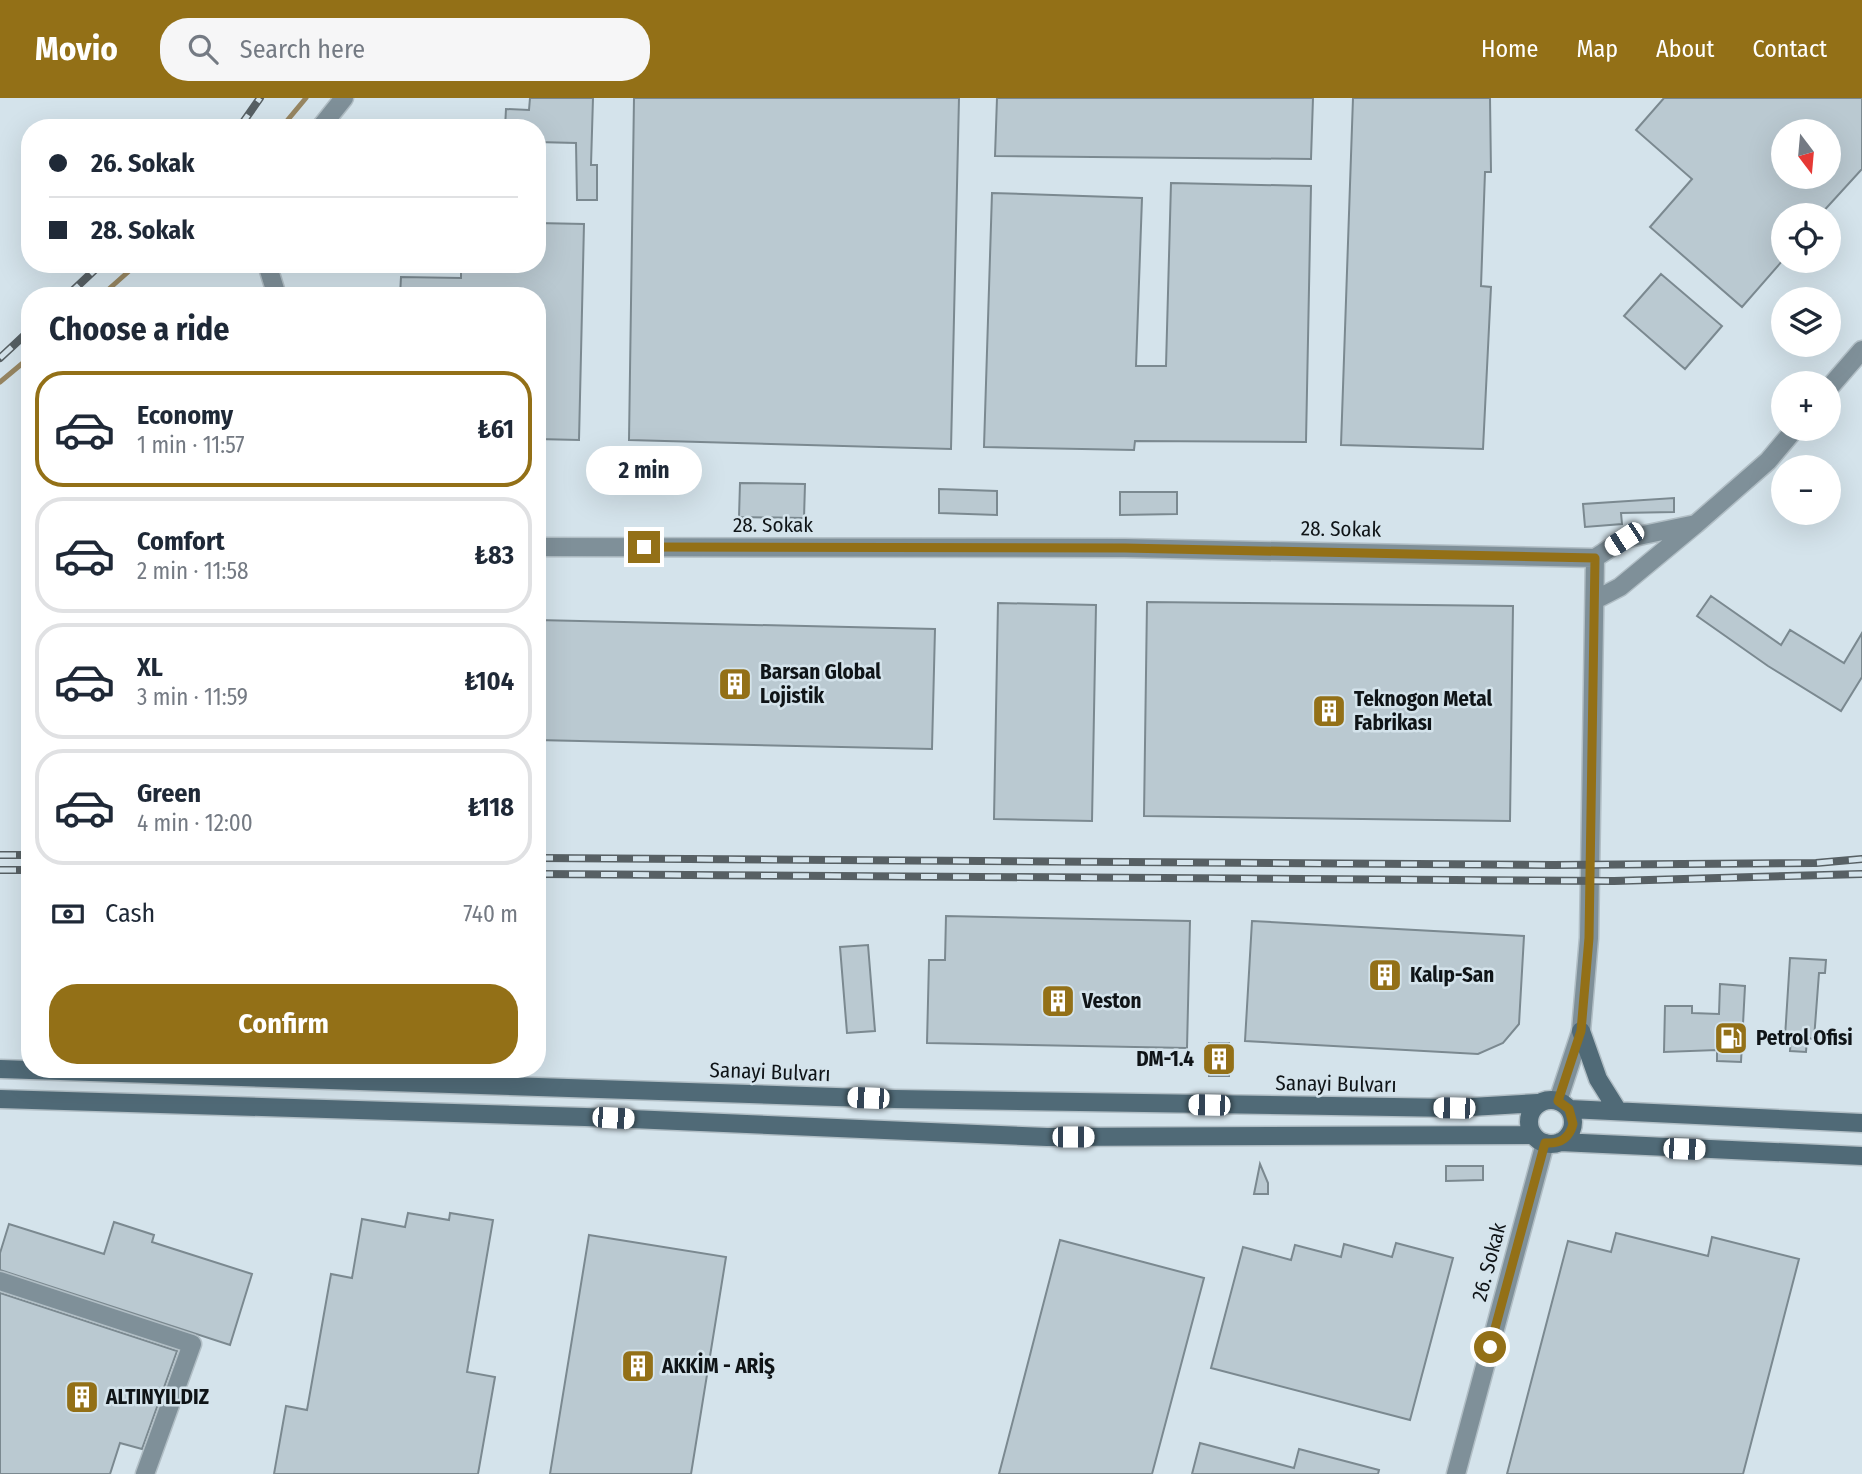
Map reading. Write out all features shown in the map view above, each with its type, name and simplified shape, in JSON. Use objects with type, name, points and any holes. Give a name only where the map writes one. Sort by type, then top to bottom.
[{"type":"main road","points":[[1581,1031],[1598,1080],[1618,1111]]},
{"type":"main road","name":"Sanayi Bulvarı","points":[[0,1069],[21,1070]]},
{"type":"main road","name":"Sanayi Bulvarı","points":[[273,1078],[909,1099],[1454,1108],[1538,1103]]},
{"type":"main road","points":[[0,1099],[585,1117],[1047,1137],[1546,1140],[1862,1156]]},
{"type":"main road","points":[[1546,1140],[1529,1114],[1538,1103],[1618,1111],[1862,1123]]},
{"type":"main road","points":[[1546,1140],[1566,1138],[1573,1124],[1564,1105]]},
{"type":"street","points":[[327,119],[344,98]]},
{"type":"street","points":[[1841,374],[1862,350]]},
{"type":"street","points":[[1595,600],[1620,587],[1696,524],[1768,461],[1785,441]]},
{"type":"street","points":[[1564,1105],[1581,1031],[1589,938],[1595,558],[1624,539],[1696,524]]},
{"type":"street","name":"28. Sokak","points":[[546,547],[1125,548],[1595,558]]},
{"type":"street","name":"26. Sokak","points":[[1457,1474],[1546,1140]]},
{"type":"street","points":[[0,1281],[192,1344],[145,1474]]},
{"type":"building","points":[[530,98],[593,98],[591,165],[597,165],[597,200],[577,200],[576,143],[546,142],[546,119],[505,119],[506,109],[529,110]]},
{"type":"building","points":[[634,98],[959,98],[951,449],[629,440]]},
{"type":"building","points":[[997,98],[1313,98],[1311,159],[995,156]]},
{"type":"building","points":[[1353,98],[1490,98],[1491,172],[1485,172],[1481,286],[1491,287],[1483,449],[1341,445]]},
{"type":"building","points":[[1664,98],[1862,98],[1862,169],[1831,203],[1771,203],[1772,273],[1742,307],[1650,227],[1692,179],[1636,130]]},
{"type":"building","points":[[1171,183],[1311,186],[1306,442],[1135,441],[1134,450],[984,447],[992,193],[1142,198],[1136,366],[1166,366]]},
{"type":"building","points":[[546,223],[584,224],[579,440],[546,439],[546,287],[400,287],[401,277],[461,278],[461,273],[546,273]]},
{"type":"building","points":[[1661,274],[1722,326],[1685,369],[1624,316]]},
{"type":"building","points":[[740,483],[805,484],[804,518],[739,517]]},
{"type":"building","points":[[939,489],[997,491],[997,515],[939,513]]},
{"type":"building","points":[[1120,492],[1177,492],[1177,514],[1120,515]]},
{"type":"building","points":[[1674,498],[1674,512],[1621,513],[1622,524],[1585,527],[1583,504]]},
{"type":"building","points":[[1711,596],[1781,645],[1790,630],[1844,663],[1862,633],[1862,677],[1841,711],[1768,666],[1697,616]]},
{"type":"building","name":"Teknogon Metal Fabrikası","points":[[1147,602],[1513,606],[1510,821],[1144,816]]},
{"type":"building","points":[[998,603],[1096,605],[1092,821],[994,819]]},
{"type":"building","name":"Barsan Global Lojistik","points":[[546,620],[935,629],[932,749],[546,740]]},
{"type":"building","name":"Veston","points":[[946,916],[1190,921],[1187,1048],[927,1043],[929,960],[945,960]]},
{"type":"building","name":"Kalıp-San","points":[[1252,921],[1524,936],[1519,1024],[1503,1043],[1478,1054],[1245,1041]]},
{"type":"building","points":[[868,945],[875,1031],[847,1033],[840,947]]},
{"type":"building","points":[[1790,958],[1826,960],[1825,973],[1819,973],[1814,1039],[1807,1038],[1806,1052],[1790,1051],[1791,1037],[1785,1037]]},
{"type":"building","points":[[1720,984],[1745,986],[1741,1062],[1717,1061],[1717,1050],[1664,1052],[1665,1006],[1692,1006],[1692,1013],[1719,1014]]},
{"type":"building","name":"DM-1.4","points":[[1209,1043],[1229,1043],[1229,1076],[1209,1076]]},
{"type":"building","points":[[1260,1164],[1268,1183],[1268,1194],[1254,1194]]},
{"type":"building","points":[[1446,1166],[1483,1166],[1483,1180],[1446,1181]]},
{"type":"building","points":[[408,1213],[449,1220],[450,1213],[493,1220],[467,1372],[495,1377],[478,1474],[274,1474],[286,1406],[307,1410],[331,1274],[352,1278],[362,1219],[405,1227]]},
{"type":"building","points":[[114,1222],[154,1235],[152,1242],[252,1274],[230,1345],[0,1270],[0,1253],[9,1224],[104,1254]]},
{"type":"building","points":[[1616,1233],[1708,1256],[1712,1237],[1799,1259],[1743,1474],[1507,1474],[1568,1241],[1611,1252]]},
{"type":"building","name":"AKKİM - ARİŞ","points":[[589,1235],[726,1257],[691,1474],[550,1474]]},
{"type":"building","points":[[1060,1240],[1204,1278],[1152,1474],[999,1474]]},
{"type":"building","points":[[1396,1243],[1453,1258],[1410,1420],[1211,1368],[1243,1247],[1291,1260],[1295,1245],[1341,1257],[1344,1244],[1392,1257]]},
{"type":"building","name":"ALTINYILDIZ","points":[[0,1293],[177,1351],[142,1449],[120,1443],[110,1474],[0,1474]]},
{"type":"building","points":[[1200,1443],[1294,1468],[1299,1449],[1379,1470],[1378,1474],[1192,1474]]},
{"type":"waterway","points":[[288,119],[306,98]]},
{"type":"waterway","points":[[111,287],[127,273]]},
{"type":"waterway","points":[[0,382],[21,364]]},
{"type":"railway","points":[[245,119],[260,98]]},
{"type":"railway","points":[[77,287],[91,273]]},
{"type":"railway","points":[[0,358],[21,338]]},
{"type":"railway","points":[[0,855],[21,855]]},
{"type":"railway","points":[[546,858],[1553,865],[1816,863],[1862,859]]},
{"type":"railway","points":[[0,870],[21,870]]},
{"type":"railway","points":[[546,874],[1614,881],[1862,874]]},
{"type":"place","name":"Barsan Global Lojistik","points":[[735,684]]},
{"type":"place","name":"Teknogon Metal Fabrikası","points":[[1329,711]]},
{"type":"place","name":"Kalıp-San","points":[[1385,975]]},
{"type":"place","name":"Veston","points":[[1058,1001]]},
{"type":"place","name":"Petrol Ofisi","points":[[1731,1038]]},
{"type":"place","name":"DM-1.4","points":[[1219,1059]]},
{"type":"place","name":"AKKİM - ARİŞ","points":[[638,1366]]},
{"type":"place","name":"ALTINYILDIZ","points":[[82,1397]]},
{"type":"route","points":[[644,547],[1125,548],[1595,558],[1589,938],[1581,1031],[1558,1101],[1569,1109],[1573,1124],[1566,1138],[1552,1144],[1545,1143],[1490,1347]]}]
